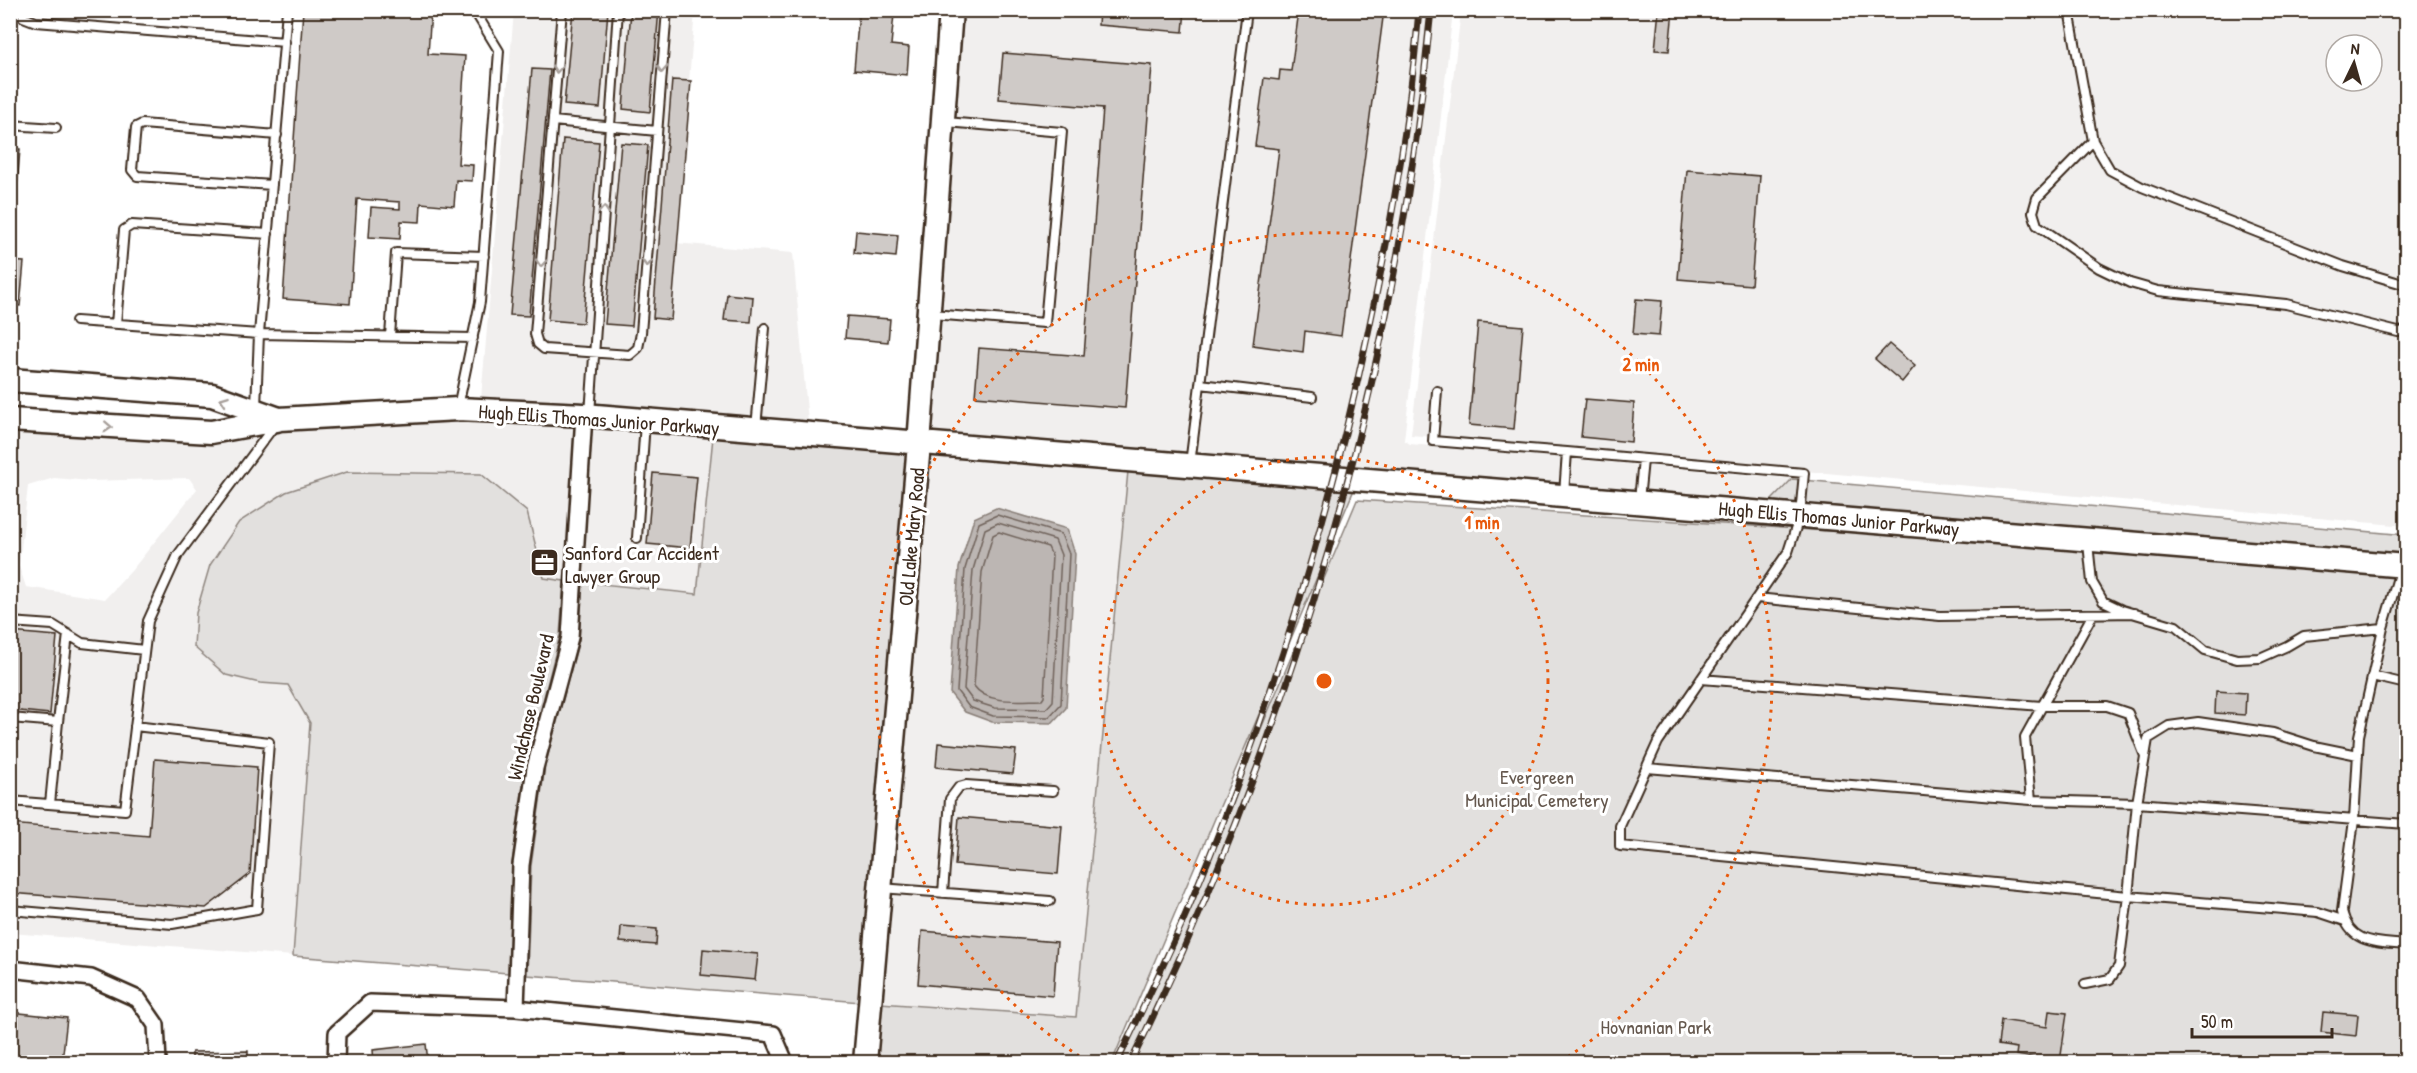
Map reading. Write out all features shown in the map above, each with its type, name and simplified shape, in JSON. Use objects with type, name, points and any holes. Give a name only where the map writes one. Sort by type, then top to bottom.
[{"type":"main road","name":"Old Lake Mary Road","points":[[865,1062],[919,444],[951,10]]},
{"type":"main road","points":[[10,380],[212,395],[256,418]]},
{"type":"main road","name":"Hugh Ellis Thomas Junior Parkway","points":[[10,420],[211,432],[256,418],[279,419],[458,409],[587,415],[2404,566]]},
{"type":"street","name":"Windchase Boulevard","points":[[516,1008],[521,865],[535,768],[570,637],[587,415]]},
{"type":"street","points":[[10,969],[92,978],[138,999],[156,1025],[158,1062]]},
{"type":"street","points":[[336,1062],[337,1033],[370,1003],[516,1008],[773,1034],[785,1062]]},
{"type":"lane","points":[[23,10],[23,17],[36,22],[285,42]]},
{"type":"lane","points":[[256,418],[259,334],[288,10]]},
{"type":"lane","points":[[458,409],[480,302],[499,51],[474,10]]},
{"type":"lane","points":[[562,10],[536,334],[538,344],[544,349],[630,355],[638,348],[641,333],[666,10]]},
{"type":"lane","points":[[587,415],[618,10]]},
{"type":"lane","points":[[1190,465],[1248,10]]},
{"type":"lane","points":[[2068,10],[2092,141],[2110,170],[2142,187],[2343,266],[2406,285]]},
{"type":"lane","points":[[553,121],[657,131]]},
{"type":"lane","points":[[928,314],[1045,323],[1062,132],[942,122]]},
{"type":"lane","points":[[272,185],[137,176],[132,170],[136,127],[142,124],[277,135]]},
{"type":"lane","points":[[10,125],[56,128]]},
{"type":"lane","points":[[2092,141],[2037,198],[2033,212],[2037,225],[2099,268],[2130,283],[2158,291],[2286,304],[2398,332],[2406,331]]},
{"type":"lane","points":[[116,324],[124,230],[132,225],[268,234]]},
{"type":"lane","points":[[390,336],[396,253],[484,255]]},
{"type":"lane","points":[[76,321],[259,334],[472,338]]},
{"type":"lane","points":[[756,430],[765,328]]},
{"type":"lane","points":[[1200,384],[1312,398]]},
{"type":"lane","points":[[1437,391],[1433,441],[1804,472],[1800,514],[1788,552],[1658,742],[1620,826],[1620,846],[2128,896],[2318,912],[2345,921]]},
{"type":"lane","points":[[10,801],[124,810],[148,621],[178,555],[279,419]]},
{"type":"lane","points":[[637,538],[645,420]]},
{"type":"lane","points":[[1564,495],[1567,452]]},
{"type":"lane","points":[[1639,501],[1642,460]]},
{"type":"lane","points":[[2088,539],[2092,582],[2103,601],[2176,626],[2205,650],[2236,659],[2260,658],[2304,636],[2383,628]]},
{"type":"lane","points":[[2404,566],[2383,628],[2359,736],[2354,820],[2342,911],[2346,925],[2360,937],[2374,942],[2406,945]]},
{"type":"lane","points":[[1757,598],[1940,616],[2134,613]]},
{"type":"lane","points":[[2031,800],[2025,737],[2094,614]]},
{"type":"lane","points":[[10,622],[53,626],[82,643],[144,650]]},
{"type":"lane","points":[[50,804],[68,634]]},
{"type":"lane","points":[[2372,676],[2406,684]]},
{"type":"lane","points":[[1701,679],[2042,706],[2107,706],[2128,713],[2145,757]]},
{"type":"lane","points":[[10,718],[58,722]]},
{"type":"lane","points":[[2085,984],[2110,980],[2119,966],[2137,803],[2148,739],[2169,726],[2198,722],[2273,733],[2314,746],[2358,755]]},
{"type":"lane","points":[[10,910],[172,924],[256,909],[269,742],[135,726]]},
{"type":"lane","points":[[1647,768],[2031,800],[2137,803],[2406,824]]},
{"type":"lane","points":[[943,893],[950,799],[958,787],[966,785],[1053,791]]},
{"type":"lane","points":[[880,888],[1050,901]]},
{"type":"shaded area","points":[[514,11],[695,11],[675,243],[793,253],[808,423],[481,399]]},
{"type":"shaded area","points":[[960,11],[1453,11],[1404,440],[1410,444],[1792,479],[1771,501],[929,434]]},
{"type":"shaded area","points":[[1461,11],[2406,11],[2406,526],[1411,435]]},
{"type":"shaded area","points":[[457,420],[574,426],[564,581],[544,578],[527,512],[347,472],[286,492],[239,522],[260,683],[289,685],[310,723],[293,956],[11,933],[10,432],[211,443],[278,431],[284,433],[285,430]],"holes":[[[54,478],[91,481],[189,478],[197,489],[132,570],[105,599],[26,587],[19,566],[28,486]]]},
{"type":"shaded area","points":[[593,427],[713,437],[697,594],[583,582]]},
{"type":"shaded area","points":[[928,455],[1128,471],[1076,1018],[880,1003]],"holes":[[[965,712],[1052,723],[992,722]]]},
{"type":"green space","points":[[713,437],[908,454],[861,1002],[527,975],[531,866],[545,766],[579,640],[583,582],[697,594]]},
{"type":"green space","points":[[1128,471],[1353,489],[1353,492],[1112,1062],[875,1062],[880,1003],[1076,1017]]},
{"type":"green space","points":[[347,472],[481,474],[527,512],[544,578],[564,581],[560,635],[525,771],[512,864],[508,973],[293,956],[310,723],[288,685],[260,683],[226,675],[194,647],[196,613],[210,565],[239,522],[286,492]]},
{"type":"green space","points":[[1792,479],[2406,535],[2406,555],[1771,501]]},
{"type":"green space","name":"Evergreen Municipal Cemetery","points":[[1357,500],[2406,569],[2406,1062],[1121,1062]]},
{"type":"water","points":[[996,508],[1067,529],[1075,554],[1066,708],[1052,723],[992,722],[965,712],[950,693],[959,568],[974,518]]},
{"type":"building","points":[[303,10],[431,10],[428,54],[465,56],[458,164],[473,165],[472,181],[456,180],[454,206],[421,203],[420,222],[401,221],[400,239],[369,237],[371,207],[400,209],[400,202],[357,199],[350,304],[283,299]]},
{"type":"building","points":[[573,10],[608,10],[600,108],[564,105]]},
{"type":"building","points":[[631,10],[659,10],[650,112],[623,109]]},
{"type":"building","points":[[1099,10],[1185,10],[1183,32],[1098,25]]},
{"type":"building","points":[[1299,10],[1384,10],[1341,336],[1305,331],[1303,352],[1253,345],[1279,149],[1255,146],[1264,78],[1279,80],[1280,70],[1291,71]]},
{"type":"building","points":[[1659,10],[1673,10],[1669,51],[1655,50]]},
{"type":"building","points":[[859,11],[894,14],[891,45],[909,47],[907,75],[854,70]]},
{"type":"building","points":[[1003,53],[1152,65],[1125,408],[975,396],[979,348],[1084,356],[1103,108],[999,99]]},
{"type":"building","points":[[532,69],[550,70],[529,316],[510,315]]},
{"type":"building","points":[[672,80],[691,81],[671,320],[653,318]]},
{"type":"building","points":[[563,139],[599,142],[583,323],[548,320]]},
{"type":"building","points":[[621,143],[648,145],[632,326],[605,324]]},
{"type":"building","points":[[10,149],[20,149],[15,212],[10,211]]},
{"type":"building","points":[[1687,170],[1760,176],[1751,285],[1678,279]]},
{"type":"building","points":[[856,231],[898,235],[896,257],[854,253]]},
{"type":"building","points":[[10,261],[24,262],[20,306],[10,305]]},
{"type":"building","points":[[727,294],[753,297],[751,322],[724,320]]},
{"type":"building","points":[[1636,299],[1662,301],[1659,336],[1633,334]]},
{"type":"building","points":[[847,316],[890,319],[888,342],[845,338]]},
{"type":"building","points":[[1478,322],[1523,326],[1514,429],[1469,425]]},
{"type":"building","points":[[1889,344],[1915,366],[1902,382],[1875,359]]},
{"type":"building","points":[[1585,399],[1634,403],[1631,442],[1581,437]]},
{"type":"building","points":[[653,473],[697,477],[690,548],[647,544]]},
{"type":"building","points":[[10,632],[57,636],[50,714],[10,710]]},
{"type":"building","points":[[2216,691],[2246,693],[2245,715],[2215,713]]},
{"type":"building","points":[[938,743],[1016,750],[1013,774],[936,767]]},
{"type":"building","points":[[155,759],[257,767],[250,874],[206,908],[10,893],[10,824],[149,836]]},
{"type":"building","points":[[959,817],[1062,826],[1058,874],[955,865]]},
{"type":"building","points":[[621,926],[657,929],[656,945],[620,942]]},
{"type":"building","points":[[922,931],[1057,942],[1053,996],[918,984]]},
{"type":"building","points":[[703,949],[758,954],[755,980],[701,975]]},
{"type":"building","points":[[2049,1011],[2067,1013],[2060,1062],[2040,1062],[2040,1059],[2016,1055],[2017,1048],[1998,1045],[2001,1020],[2047,1027]]},
{"type":"building","points":[[10,1012],[67,1018],[62,1062],[10,1062]]},
{"type":"building","points":[[2323,1012],[2358,1015],[2356,1036],[2321,1032]]},
{"type":"building","points":[[426,1044],[428,1062],[374,1062],[373,1050]]},
{"type":"building","points":[[248,1051],[248,1062],[192,1062],[192,1052]]},
{"type":"building","points":[[572,1056],[572,1062],[489,1062]]},
{"type":"building","points":[[624,1056],[635,1062],[620,1062]]},
{"type":"railway","points":[[1117,1062],[1175,939],[1221,828],[1271,689],[1315,548],[1352,405],[1384,253],[1405,132],[1419,10]]},
{"type":"railway","points":[[1131,1062],[1189,938],[1241,811],[1288,681],[1329,550],[1364,417],[1392,282],[1415,147],[1431,10]]},
{"type":"place","name":"Sanford Car Accident Lawyer Group","points":[[544,563]]},
{"type":"park label","name":"Hovnanian Park","points":[[1656,1026]]}]
